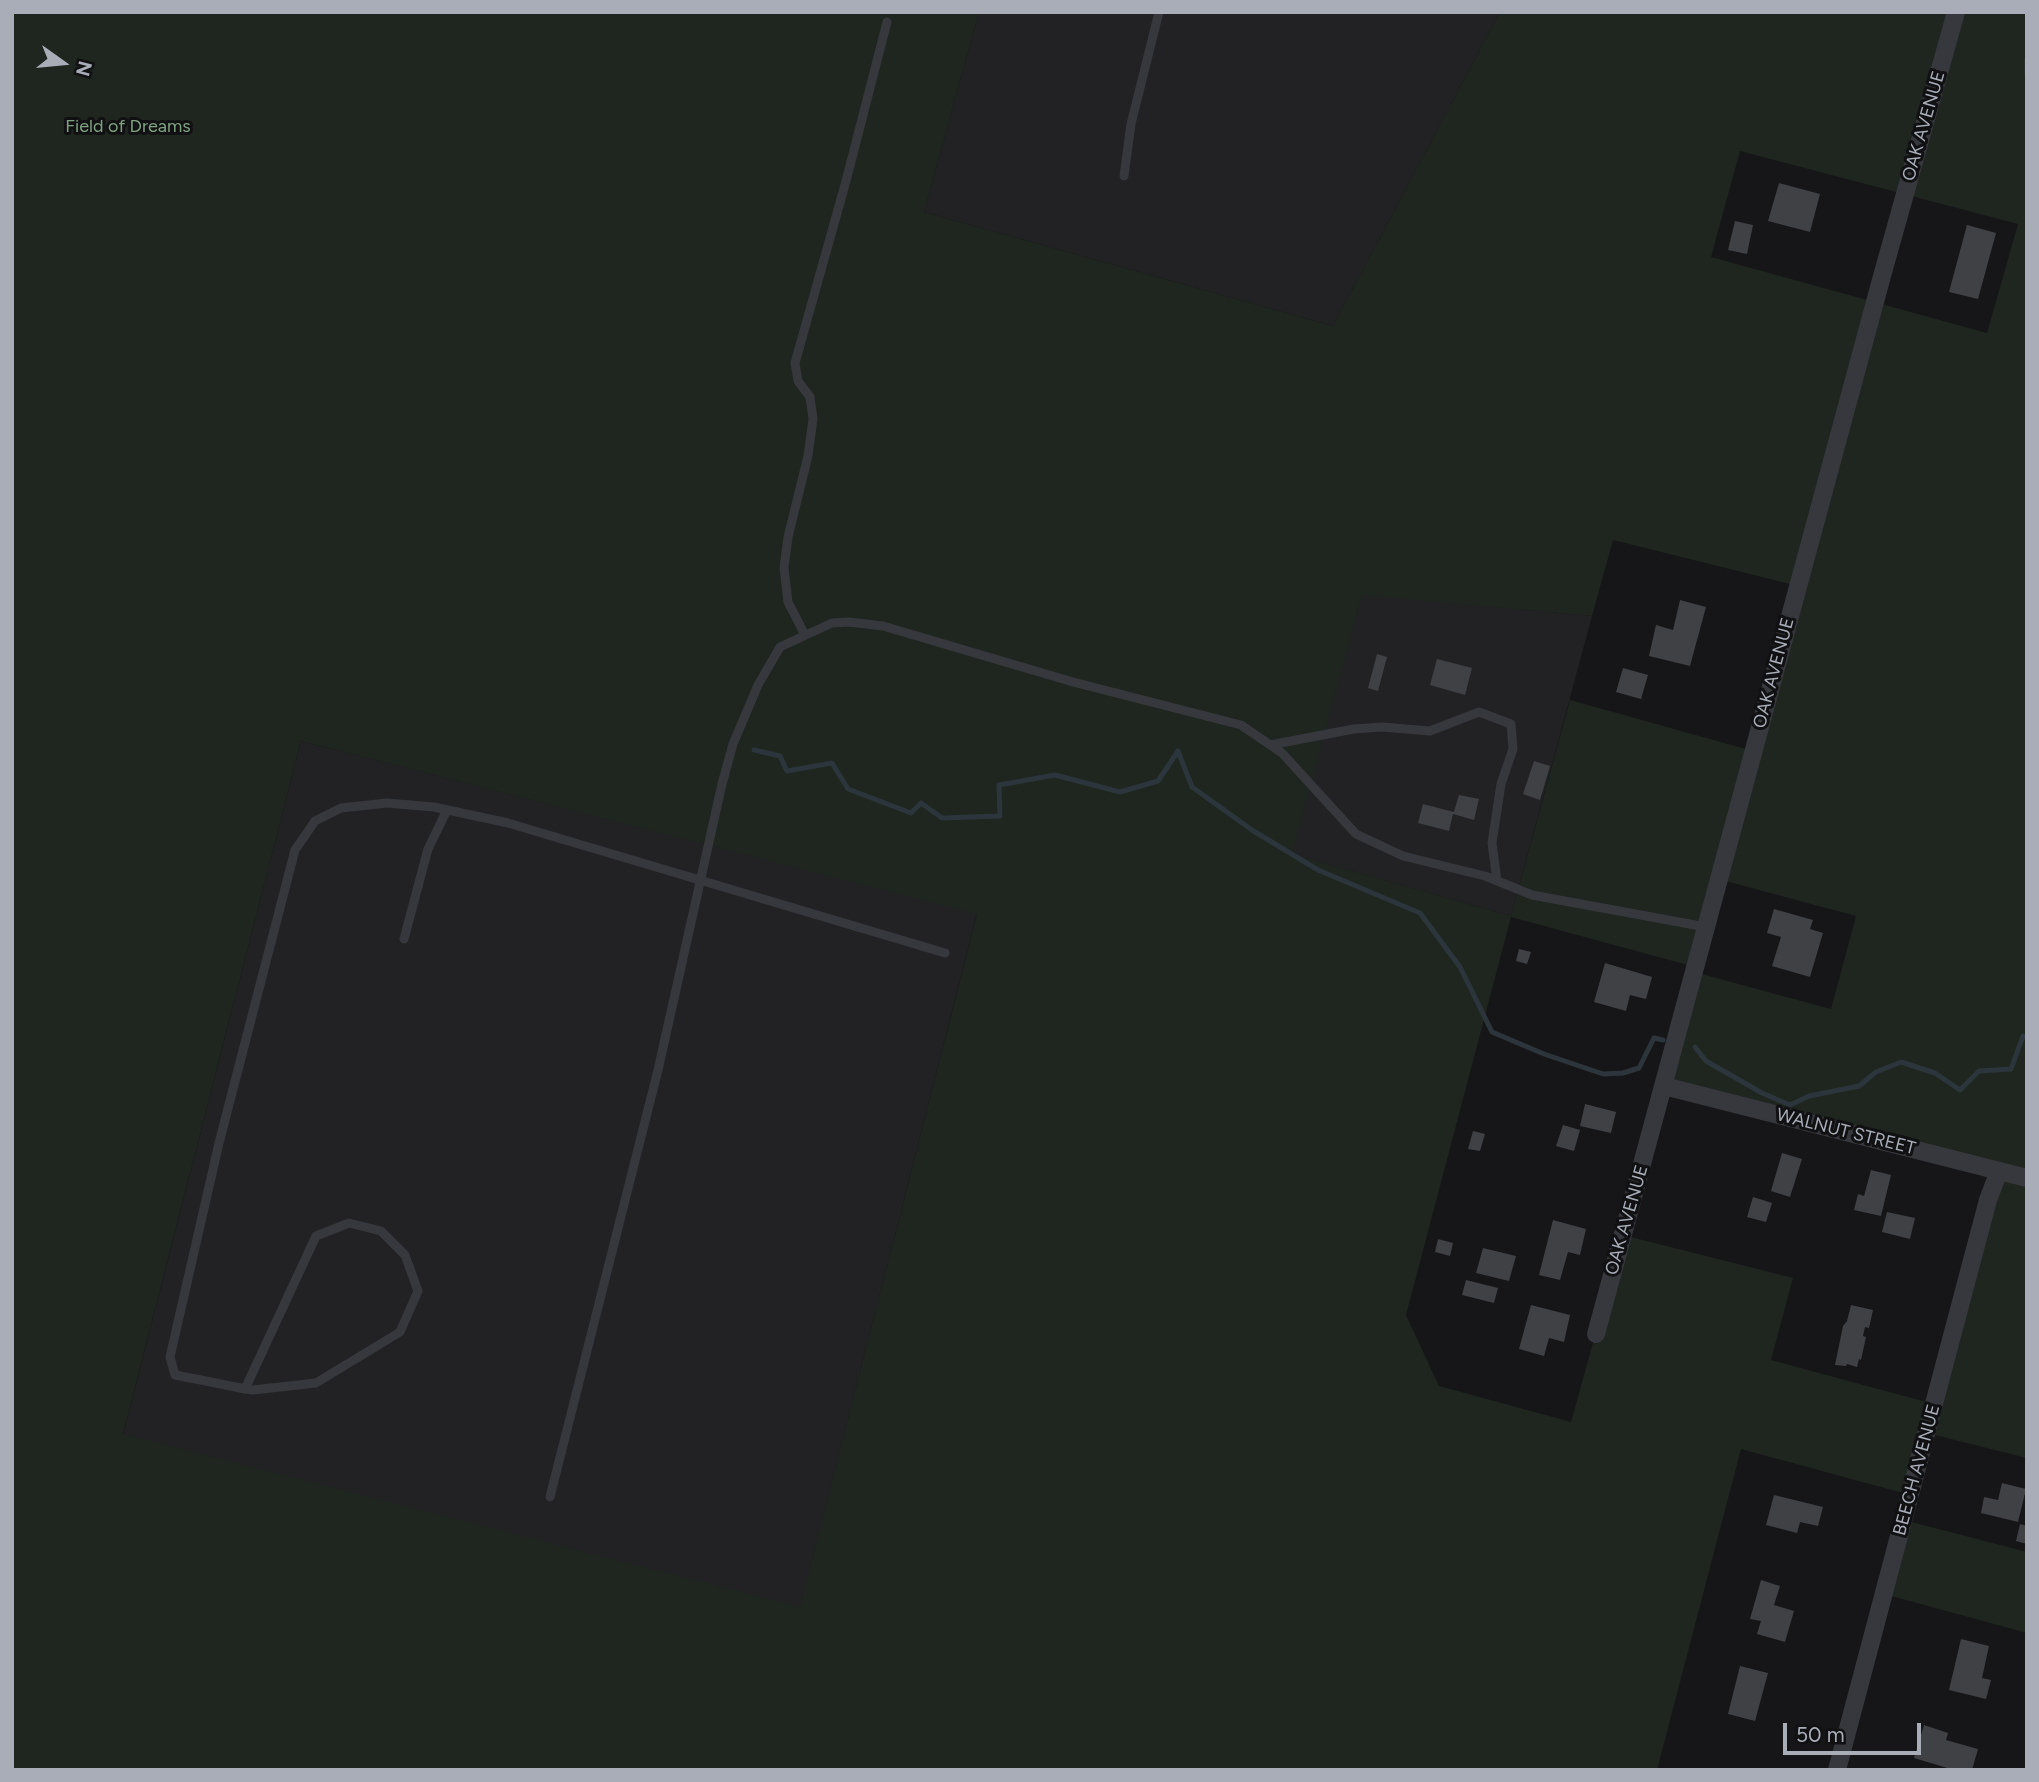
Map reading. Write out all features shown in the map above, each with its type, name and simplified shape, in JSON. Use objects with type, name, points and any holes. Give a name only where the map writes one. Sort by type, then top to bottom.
[{"type":"street","name":"OAK AVENUE","points":[[1595,1334],[1956,12]]},
{"type":"street","name":"WALNUT STREET","points":[[1664,1086],[2027,1178]]},
{"type":"street","name":"BEECH AVENUE","points":[[1837,1770],[1998,1171]]},
{"type":"lane","points":[[1124,176],[1131,124],[1159,12]]},
{"type":"lane","points":[[806,635],[788,602],[784,568],[788,537],[808,456],[813,419],[810,397],[798,381],[795,363],[887,22]]},
{"type":"lane","points":[[550,1497],[658,1070],[733,744],[758,685],[780,647],[832,623],[883,626],[1073,682],[1241,724],[1282,753],[1356,834],[1403,856],[1497,881],[1532,895],[1706,926]]},
{"type":"lane","points":[[1270,745],[1354,729],[1382,727],[1430,731],[1479,712],[1511,724],[1513,749],[1501,784],[1492,844],[1497,881]]},
{"type":"lane","points":[[245,1389],[316,1236],[349,1223],[381,1231],[405,1255],[418,1291],[400,1332],[316,1383],[253,1390],[245,1389],[175,1375],[170,1357],[219,1143],[295,850],[315,821],[341,808],[387,803],[447,810],[508,823],[945,953]]},
{"type":"lane","points":[[404,939],[428,849],[447,810]]},
{"type":"shaded area","points":[[979,12],[1500,12],[1333,326],[924,212]]},
{"type":"shaded area","points":[[1362,594],[1592,616],[1511,916],[1291,854]]},
{"type":"shaded area","points":[[301,741],[977,913],[800,1608],[123,1435]]},
{"type":"green space","name":"Field of Dreams","points":[[12,12],[979,12],[924,212],[1333,326],[1500,12],[2027,12],[2027,1458],[1927,1433],[1910,1495],[1741,1449],[1657,1770],[12,1770]],"holes":[[[1740,151],[2018,224],[1987,333],[1711,257]],[[1613,540],[1798,586],[1753,751],[1570,700],[1511,916],[1292,854],[1362,595],[1592,616]],[[301,741],[977,914],[800,1607],[123,1434]],[[1718,879],[1856,916],[1831,1009],[1694,972],[1664,1086],[1998,1171],[1934,1404],[1771,1360],[1793,1278],[1623,1235],[1571,1422],[1439,1386],[1406,1315],[1511,917],[1695,967]]]},
{"type":"green space","points":[[1904,1520],[2027,1552],[2027,1633],[1884,1594]]},
{"type":"building","points":[[1779,183],[1820,194],[1810,232],[1768,221]]},
{"type":"building","points":[[1735,221],[1753,225],[1747,254],[1728,250]]},
{"type":"building","points":[[1967,225],[1996,233],[1978,299],[1949,292]]},
{"type":"building","points":[[1680,600],[1706,607],[1690,666],[1649,656],[1656,625],[1673,630]]},
{"type":"building","points":[[1377,654],[1387,657],[1378,691],[1368,688]]},
{"type":"building","points":[[1437,659],[1472,668],[1465,695],[1430,685]]},
{"type":"building","points":[[1623,668],[1648,675],[1641,699],[1616,692]]},
{"type":"building","points":[[1534,761],[1550,766],[1540,800],[1523,794]]},
{"type":"building","points":[[1459,795],[1479,799],[1474,820],[1453,814],[1449,831],[1418,823],[1423,804],[1454,812]]},
{"type":"building","points":[[1774,909],[1813,920],[1810,929],[1823,933],[1810,977],[1772,966],[1781,937],[1767,933]]},
{"type":"building","points":[[1519,949],[1531,952],[1527,964],[1516,961]]},
{"type":"building","points":[[1605,963],[1652,977],[1646,999],[1630,995],[1626,1011],[1594,1002]]},
{"type":"building","points":[[1585,1104],[1616,1112],[1611,1133],[1580,1126]]},
{"type":"building","points":[[1563,1125],[1580,1130],[1574,1151],[1556,1146]]},
{"type":"building","points":[[1473,1131],[1485,1134],[1480,1151],[1468,1149]]},
{"type":"building","points":[[1782,1153],[1802,1159],[1790,1197],[1771,1191]]},
{"type":"building","points":[[1871,1170],[1891,1175],[1881,1216],[1854,1210],[1858,1194],[1864,1196]]},
{"type":"building","points":[[1753,1197],[1772,1203],[1766,1222],[1747,1217]]},
{"type":"building","points":[[1887,1212],[1915,1218],[1910,1239],[1882,1232]]},
{"type":"building","points":[[1553,1220],[1586,1229],[1580,1255],[1568,1252],[1560,1280],[1539,1275]]},
{"type":"building","points":[[1438,1239],[1453,1243],[1450,1256],[1435,1252]]},
{"type":"building","points":[[1483,1248],[1516,1256],[1509,1281],[1476,1273]]},
{"type":"building","points":[[1466,1280],[1498,1288],[1494,1303],[1462,1295]]},
{"type":"building","points":[[1531,1305],[1570,1315],[1564,1342],[1549,1338],[1544,1356],[1519,1349]]},
{"type":"building","points":[[1851,1305],[1873,1310],[1869,1328],[1865,1327],[1863,1336],[1866,1337],[1857,1367],[1835,1365],[1843,1326]]},
{"type":"building","points":[[2002,1483],[2026,1489],[2018,1522],[1981,1513],[1984,1497],[1998,1500]]},
{"type":"building","points":[[1774,1495],[1823,1507],[1818,1526],[1800,1522],[1797,1533],[1766,1525]]},
{"type":"building","points":[[2020,1524],[2027,1526],[2027,1544],[2016,1541]]},
{"type":"building","points":[[1761,1580],[1780,1586],[1774,1605],[1794,1611],[1785,1642],[1757,1634],[1761,1621],[1750,1619]]},
{"type":"building","points":[[1961,1639],[1989,1646],[1982,1678],[1991,1680],[1986,1699],[1949,1690]]},
{"type":"building","points":[[1740,1666],[1768,1673],[1755,1721],[1728,1714]]},
{"type":"building","points":[[1924,1725],[1948,1733],[1946,1740],[1978,1749],[1972,1770],[1954,1770],[1914,1758]]},
{"type":"waterway","points":[[2027,59],[2027,73]]},
{"type":"waterway","points":[[754,750],[780,756],[787,771],[832,763],[848,789],[911,813],[921,803],[942,818],[1000,816],[999,785],[1055,775],[1120,792],[1158,781],[1178,751],[1192,787],[1252,830],[1318,870],[1420,913],[1460,967],[1492,1032],[1544,1054],[1603,1074],[1623,1073],[1639,1068],[1654,1038],[1663,1040]]},
{"type":"waterway","points":[[1695,1047],[1706,1061],[1762,1093],[1790,1105],[1809,1096],[1859,1086],[1876,1072],[1901,1062],[1935,1073],[1960,1090],[1979,1071],[2011,1069],[2023,1036],[2027,1037]]}]
